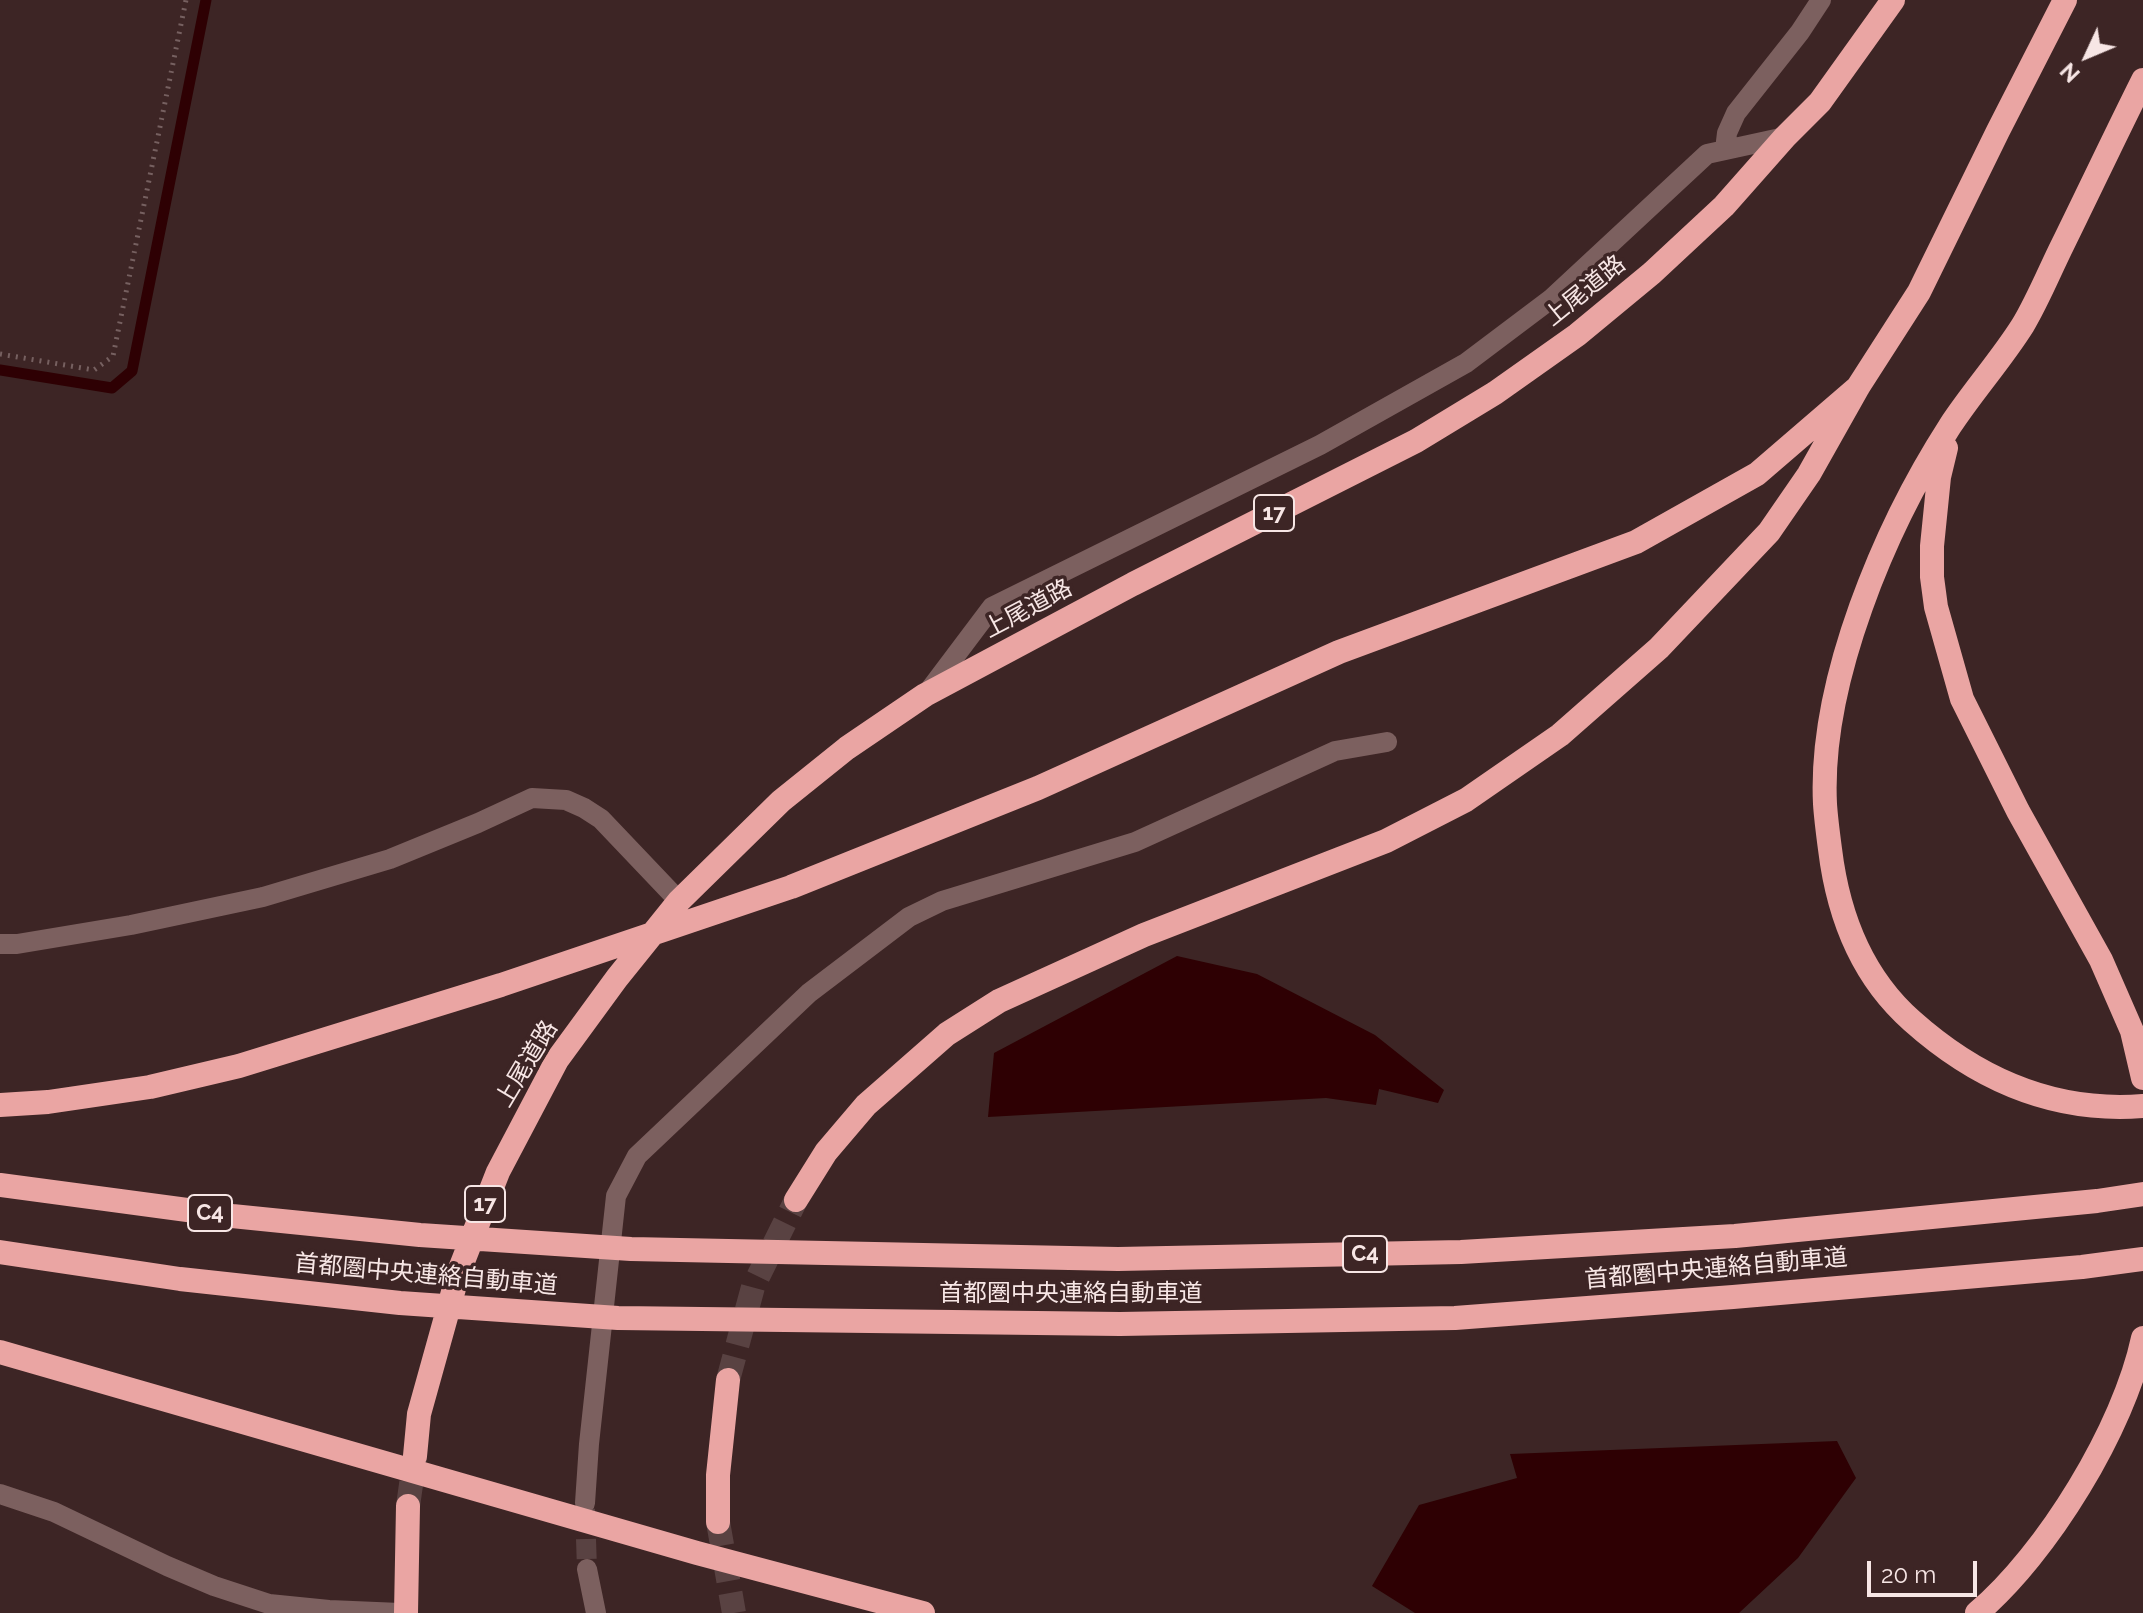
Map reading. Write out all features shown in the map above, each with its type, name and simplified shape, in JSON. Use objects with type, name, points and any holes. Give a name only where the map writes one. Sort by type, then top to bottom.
[{"type":"highway","name":"上尾道路","points":[[415,1456],[419,1414],[458,1274],[498,1172],[557,1060],[679,901],[781,801],[847,748],[925,695],[1133,584],[1416,441],[1495,393],[1577,335],[1652,273],[1724,206],[1820,102],[1893,0]]},
{"type":"highway","points":[[796,1200],[826,1152],[866,1105],[947,1034],[999,1001],[1144,935],[1386,841],[1466,800],[1560,735],[1659,648],[1769,532],[1809,474],[1858,387],[1919,292],[2065,0]]},
{"type":"highway","points":[[2143,80],[2023,325],[1950,426],[1876,564],[1832,714],[1825,801],[1833,873],[1843,914],[1859,954],[1878,984],[1906,1016],[1971,1067],[2045,1098],[2095,1105],[2143,1106]]},
{"type":"highway","points":[[0,1105],[48,1102],[150,1087],[224,1069],[371,1027],[791,887],[1038,788],[1339,652],[1636,542],[1757,474],[1858,387]]},
{"type":"highway","points":[[1950,426],[1939,477],[1932,577],[1936,607],[1962,699],[2018,811],[2101,960],[2132,1031],[2143,1078]]},
{"type":"highway","name":"首都圏中央連絡自動車道","points":[[0,1185],[232,1216],[420,1235],[631,1249],[1118,1259],[1461,1252],[1735,1236],[2143,1194]]},
{"type":"highway","name":"首都圏中央連絡自動車道","points":[[0,1252],[180,1279],[400,1303],[618,1318],[1120,1324],[1455,1318],[1733,1297],[2143,1259]]},
{"type":"highway","points":[[1977,1613],[2035,1552],[2066,1507],[2103,1444],[2125,1395],[2143,1338]]},
{"type":"highway","points":[[0,1352],[697,1553],[923,1613]]},
{"type":"highway","points":[[718,1522],[718,1475],[728,1380]]},
{"type":"highway","points":[[403,1613],[408,1506]]},
{"type":"street","points":[[1725,150],[1727,133],[1736,113],[1800,32],[1821,0]]},
{"type":"street","points":[[925,695],[992,607],[1320,445],[1466,363],[1551,299],[1707,154],[1785,137]]},
{"type":"street","points":[[585,1503],[616,1196],[637,1156],[809,993],[909,917],[942,901],[1135,842],[1335,751],[1387,742]]},
{"type":"street","points":[[0,944],[17,944],[131,925],[263,897],[390,859],[532,798],[566,800],[601,819],[679,901]]},
{"type":"street","points":[[0,1494],[54,1512],[214,1586],[269,1604],[403,1613]]},
{"type":"street","points":[[587,1569],[596,1613]]},
{"type":"path","points":[[0,354],[94,370],[113,356],[186,0]]},
{"type":"shaded area","points":[[1177,956],[1257,974],[1375,1035],[1444,1090],[1438,1103],[1379,1089],[1376,1105],[1326,1098],[988,1117],[994,1053]]},
{"type":"shaded area","points":[[1837,1441],[1856,1478],[1798,1558],[1739,1613],[1415,1613],[1372,1586],[1419,1505],[1517,1478],[1510,1454]]},
{"type":"waterway","points":[[0,370],[112,388],[132,371],[206,0]]},
{"type":"tunnel","points":[[728,1380],[753,1287],[796,1200]]},
{"type":"tunnel","points":[[408,1506],[415,1456]]},
{"type":"tunnel","points":[[585,1509],[587,1569]]},
{"type":"tunnel","points":[[718,1522],[734,1613]]}]
